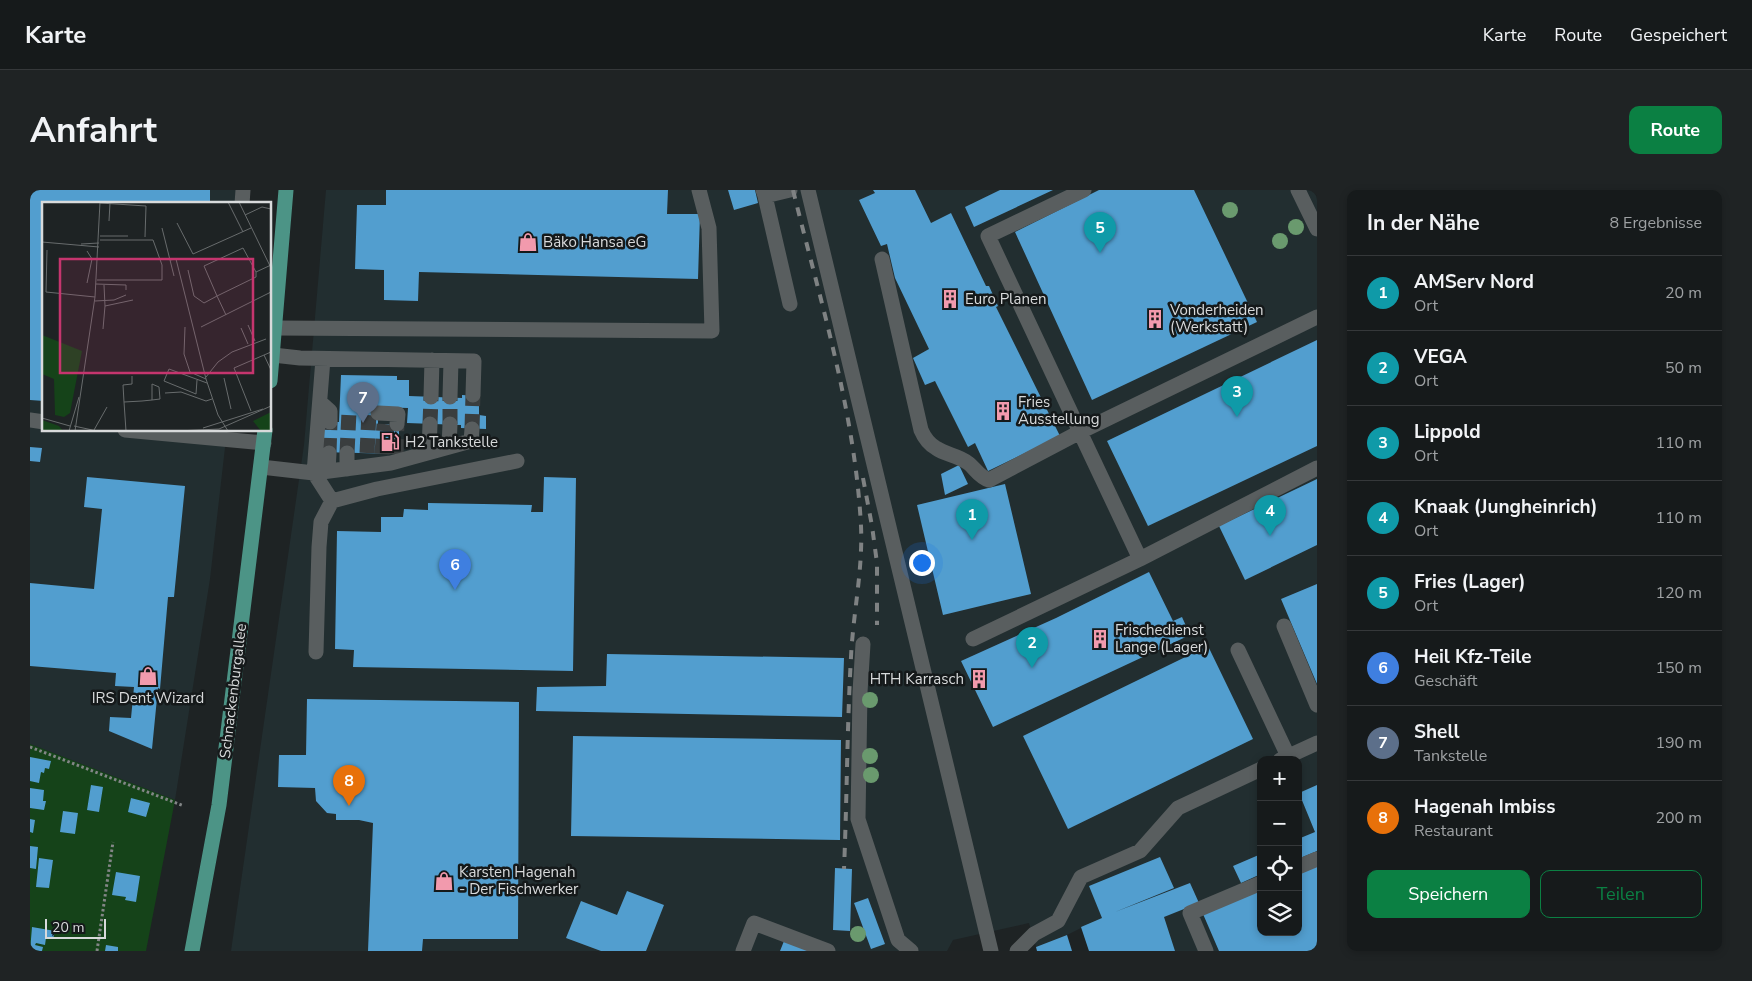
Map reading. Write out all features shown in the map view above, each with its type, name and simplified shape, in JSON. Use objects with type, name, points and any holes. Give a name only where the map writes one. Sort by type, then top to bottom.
[{"type":"main road","points":[[271,372],[275,328],[276,246],[286,190]]},
{"type":"main road","name":"Schnackenburgallee","points":[[192,951],[219,805],[265,437]]},
{"type":"lane","points":[[275,328],[712,331],[709,228],[699,190]]},
{"type":"lane","points":[[790,190],[764,193],[790,304]]},
{"type":"lane","points":[[808,190],[991,951]]},
{"type":"lane","points":[[1084,190],[988,236],[1140,559]]},
{"type":"lane","points":[[1298,190],[1317,229]]},
{"type":"lane","points":[[882,259],[924,438],[936,448],[969,463],[983,478],[988,480],[1080,432],[1317,317]]},
{"type":"lane","points":[[273,355],[323,359],[474,361],[473,395]]},
{"type":"lane","points":[[323,359],[330,412],[321,472],[332,502]]},
{"type":"lane","points":[[431,396],[432,360]]},
{"type":"lane","points":[[450,397],[452,360]]},
{"type":"lane","points":[[430,424],[430,452]]},
{"type":"lane","points":[[449,447],[450,424]]},
{"type":"lane","points":[[261,467],[321,472],[347,468],[382,459],[430,452],[472,441],[472,429]]},
{"type":"lane","points":[[145,431],[265,437]]},
{"type":"lane","points":[[321,472],[329,452]]},
{"type":"lane","points":[[347,453],[347,468]]},
{"type":"lane","points":[[316,652],[321,522],[332,502],[378,488],[517,461]]},
{"type":"lane","points":[[973,639],[1140,559],[1317,468]]},
{"type":"lane","points":[[1284,626],[1317,706]]},
{"type":"lane","points":[[863,644],[860,692],[858,819],[898,940],[911,951]]},
{"type":"lane","points":[[1238,650],[1283,756]]},
{"type":"lane","points":[[1288,756],[1317,743]]},
{"type":"lane","points":[[1017,951],[1034,934],[1058,921],[1081,877],[1140,851],[1178,808],[1257,771]]},
{"type":"lane","points":[[1302,865],[1317,859]]},
{"type":"lane","points":[[1206,951],[1190,913],[1257,885]]},
{"type":"lane","points":[[743,951],[754,923],[828,951]]},
{"type":"path","points":[[30,747],[184,806]]},
{"type":"path","points":[[97,951],[113,842]]},
{"type":"shaded area","points":[[30,190],[245,190],[245,202],[42,202],[42,431],[227,431],[210,579],[175,800],[30,744]]},
{"type":"shaded area","points":[[326,190],[1317,190],[1317,951],[1089,951],[1081,928],[1036,947],[1029,923],[953,940],[947,951],[231,951],[304,445]]},
{"type":"green space","points":[[30,744],[175,800],[146,951],[30,951]]},
{"type":"building","points":[[30,190],[210,190],[210,202],[42,202],[42,401],[30,400]]},
{"type":"building","name":"Bäko Hansa eG","points":[[386,190],[668,190],[667,214],[700,214],[698,279],[419,272],[418,301],[384,300],[384,270],[355,269],[357,205],[386,205]]},
{"type":"building","points":[[728,190],[755,190],[758,203],[734,210]]},
{"type":"building","points":[[873,190],[915,190],[931,223],[951,213],[986,286],[989,286],[998,306],[996,307],[1060,436],[988,471],[975,443],[968,447],[935,381],[925,385],[913,358],[929,349],[895,278],[887,244],[881,246],[859,200],[875,193]]},
{"type":"building","points":[[1000,190],[1053,190],[974,227],[965,207]]},
{"type":"building","points":[[1099,190],[1194,190],[1257,322],[1092,400],[1015,232]]},
{"type":"building","points":[[1317,340],[1317,446],[1148,526],[1107,441]]},
{"type":"building","points":[[341,375],[397,376],[397,380],[409,380],[409,396],[462,398],[462,395],[479,396],[479,415],[486,416],[486,429],[461,428],[461,425],[407,423],[408,408],[378,407],[378,424],[399,424],[399,454],[320,452],[321,422],[339,422]]},
{"type":"building","points":[[30,447],[42,448],[40,462],[30,461]]},
{"type":"building","points":[[959,465],[968,484],[945,495],[941,474]]},
{"type":"building","points":[[87,477],[185,486],[174,597],[168,597],[160,689],[158,688],[152,749],[109,731],[110,717],[131,718],[134,687],[115,686],[116,673],[30,666],[30,583],[94,589],[102,509],[84,507]]},
{"type":"building","points":[[544,477],[576,478],[573,671],[353,667],[354,650],[335,649],[337,531],[381,532],[381,517],[403,517],[404,509],[428,510],[428,503],[532,505],[531,512],[543,512]]},
{"type":"building","points":[[1317,479],[1317,545],[1245,580],[1219,526]]},
{"type":"building","points":[[1005,484],[1031,594],[943,615],[917,505]]},
{"type":"building","points":[[1149,572],[1173,621],[1182,617],[1190,635],[993,727],[961,661],[1056,618]]},
{"type":"building","points":[[1317,584],[1317,684],[1281,599]]},
{"type":"building","points":[[1208,646],[1253,739],[1068,829],[1023,736]]},
{"type":"building","points":[[607,654],[844,658],[842,717],[536,711],[537,687],[606,686]]},
{"type":"building","name":"Karsten Hagenah - Der Fischwerker","points":[[307,699],[519,702],[518,939],[423,939],[422,951],[368,951],[373,823],[359,820],[336,820],[336,814],[327,813],[316,801],[315,788],[278,787],[279,755],[306,755]]},
{"type":"building","points":[[573,736],[841,740],[840,840],[571,836]]},
{"type":"building","points":[[30,757],[51,761],[49,769],[45,768],[44,773],[41,772],[39,783],[30,781]]},
{"type":"building","points":[[91,785],[103,787],[99,812],[87,810]]},
{"type":"building","points":[[1317,785],[1317,851],[1302,857],[1302,837],[1315,832],[1302,800],[1302,792]]},
{"type":"building","points":[[30,788],[44,790],[43,801],[46,801],[44,810],[30,808]]},
{"type":"building","points":[[131,798],[150,803],[146,817],[128,812]]},
{"type":"building","points":[[63,811],[78,813],[75,834],[60,832]]},
{"type":"building","points":[[30,819],[35,820],[33,833],[30,832]]},
{"type":"building","points":[[30,846],[38,847],[36,869],[30,868]]},
{"type":"building","points":[[1257,856],[1257,876],[1241,883],[1233,866]]},
{"type":"building","points":[[1160,857],[1174,888],[1115,912],[1190,883],[1199,903],[1164,917],[1175,951],[1089,951],[1081,927],[1102,918],[1089,886]]},
{"type":"building","points":[[39,858],[53,860],[49,888],[36,887]]},
{"type":"building","points":[[1317,866],[1317,951],[1219,951],[1203,914],[1257,891],[1257,936],[1302,936],[1302,872]]},
{"type":"building","points":[[835,868],[852,869],[850,931],[833,930]]},
{"type":"building","points":[[116,872],[140,876],[136,902],[125,900],[126,897],[112,895]]},
{"type":"building","points":[[627,891],[664,905],[646,951],[601,951],[566,938],[581,901],[617,915]]},
{"type":"building","points":[[868,898],[885,944],[871,949],[854,903]]},
{"type":"building","points":[[32,927],[55,931],[53,939],[46,938],[45,945],[36,943],[35,945],[43,947],[42,951],[30,951]]},
{"type":"building","points":[[1067,935],[1072,951],[1037,951],[1036,947]]},
{"type":"building","points":[[784,941],[809,951],[780,951]]},
{"type":"building","points":[[106,945],[118,947],[118,951],[105,951]]},
{"type":"tunnel","points":[[472,429],[473,395]]},
{"type":"tunnel","points":[[430,424],[431,397]]},
{"type":"tunnel","points":[[450,397],[450,424]]},
{"type":"tunnel","points":[[347,453],[349,412]]},
{"type":"tunnel","points":[[367,453],[369,413]]},
{"type":"tunnel","points":[[329,453],[330,422]]},
{"type":"tunnel","points":[[382,454],[384,424]]},
{"type":"tunnel","points":[[396,454],[397,424]]},
{"type":"railway","points":[[793,190],[844,399],[852,441],[861,526],[861,559],[852,641],[844,869]]},
{"type":"railway","points":[[863,478],[877,563],[877,625]]},
{"type":"place","name":"Bäko Hansa eG","points":[[528,242]]},
{"type":"place","name":"Fries (Lager)","points":[[1100,253]]},
{"type":"place","name":"Euro Planen","points":[[950,299]]},
{"type":"place","name":"Vonderheiden (Werkstatt)","points":[[1155,319]]},
{"type":"place","name":"Fries Ausstellung","points":[[1003,411]]},
{"type":"place","name":"Lippold","points":[[1237,417]]},
{"type":"place","name":"Shell","points":[[363,423]]},
{"type":"place","name":"H2 Tankstelle","points":[[390,442]]},
{"type":"place","name":"Knaak (Jungheinrich)","points":[[1270,536]]},
{"type":"place","name":"AMServ Nord","points":[[972,540]]},
{"type":"place","name":"Heil Kfz-Teile","points":[[455,590]]},
{"type":"place","name":"Frischedienst Lange (Lager)","points":[[1100,639]]},
{"type":"place","name":"VEGA","points":[[1032,668]]},
{"type":"place","name":"IRS Dent Wizard","points":[[148,676]]},
{"type":"place","name":"HTH Karrasch","points":[[979,679]]},
{"type":"place","name":"Hagenah Imbiss","points":[[349,806]]},
{"type":"place","name":"Karsten Hagenah - Der Fischwerker","points":[[444,881]]}]
